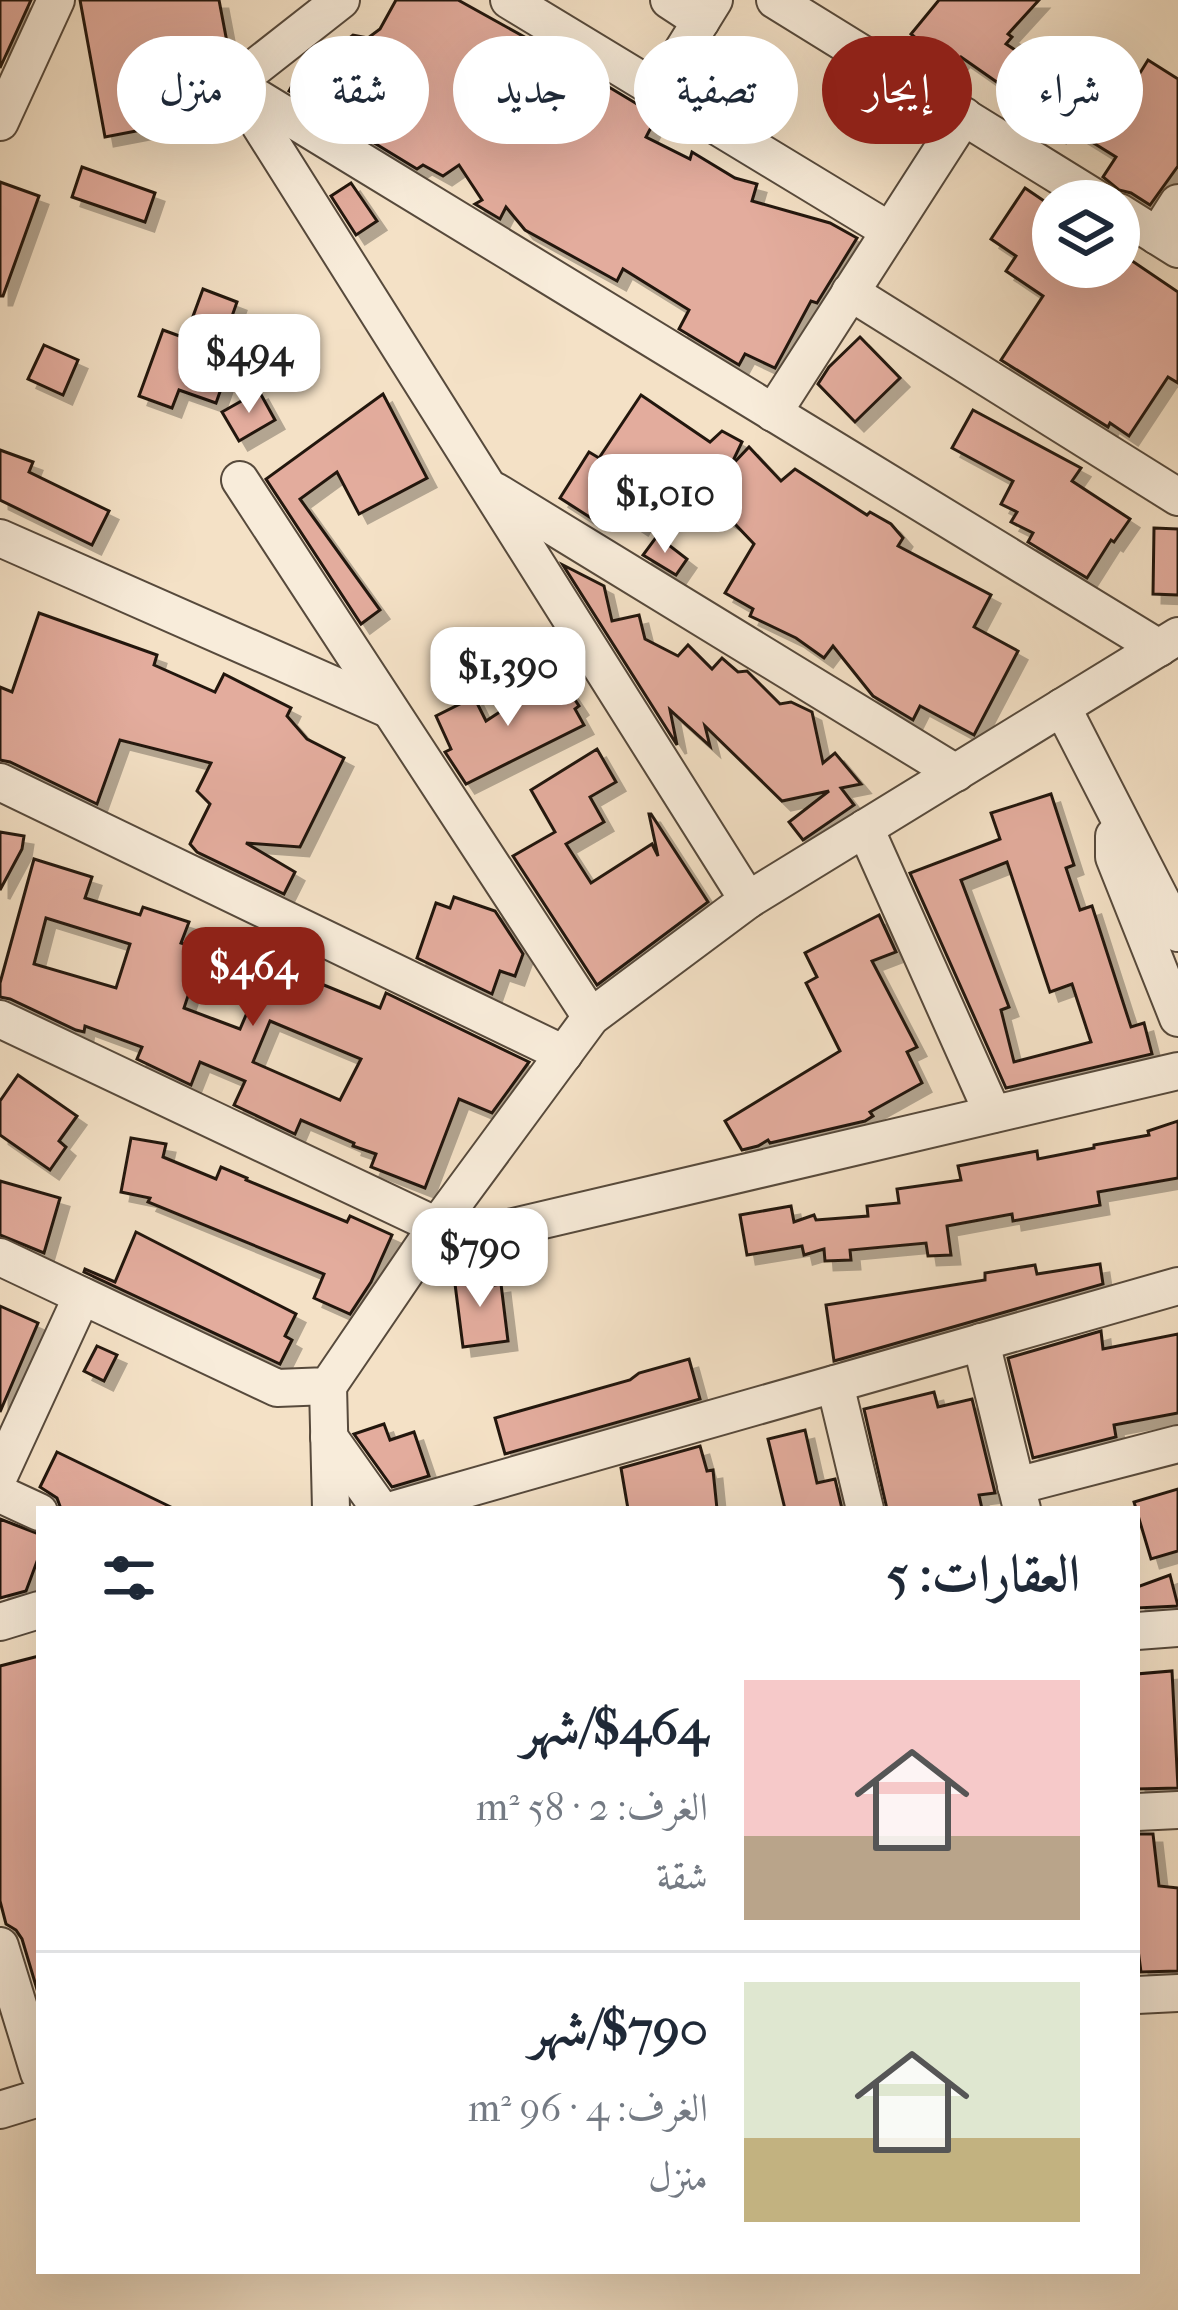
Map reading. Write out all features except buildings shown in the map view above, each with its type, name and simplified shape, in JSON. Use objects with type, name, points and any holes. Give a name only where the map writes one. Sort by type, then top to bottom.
[{"type":"street","points":[[0,122],[10,74],[56,0]]},
{"type":"street","points":[[266,59],[341,0]]},
{"type":"street","points":[[509,0],[634,76]]},
{"type":"street","points":[[669,0],[707,10],[691,36]]},
{"type":"street","points":[[776,0],[834,36]]},
{"type":"street","points":[[266,103],[773,412],[1168,642],[748,900],[591,1017],[436,1226],[328,1386],[331,1506]]},
{"type":"street","points":[[972,121],[1066,180]]},
{"type":"street","points":[[266,135],[748,900]]},
{"type":"street","points":[[747,144],[890,231]]},
{"type":"street","points":[[773,412],[946,144]]},
{"type":"street","points":[[1140,225],[1167,242],[1178,203]]},
{"type":"street","points":[[850,292],[1178,497]]},
{"type":"street","points":[[240,480],[591,1017]]},
{"type":"street","points":[[487,486],[956,773]]},
{"type":"street","points":[[0,538],[388,709]]},
{"type":"street","points":[[1062,707],[1178,933]]},
{"type":"street","points":[[0,782],[564,1054]]},
{"type":"street","points":[[1114,808],[1114,857],[1178,1018]]},
{"type":"street","points":[[865,828],[993,1114]]},
{"type":"street","points":[[0,1019],[436,1226],[496,1231],[1178,1071]]},
{"type":"street","points":[[0,1257],[277,1388],[328,1386]]},
{"type":"street","points":[[407,1506],[1178,1286]]},
{"type":"street","points":[[0,1474],[82,1296]]},
{"type":"street","points":[[981,1342],[1019,1498],[1178,1444]]},
{"type":"street","points":[[836,1384],[864,1506]]},
{"type":"street","points":[[329,1438],[378,1506]]},
{"type":"street","points":[[0,1622],[36,1611]]},
{"type":"street","points":[[1140,1630],[1178,1628]]},
{"type":"street","points":[[1140,1812],[1178,1810]]},
{"type":"street","points":[[0,1946],[36,2063]]},
{"type":"street","points":[[0,2110],[36,2099]]}]
